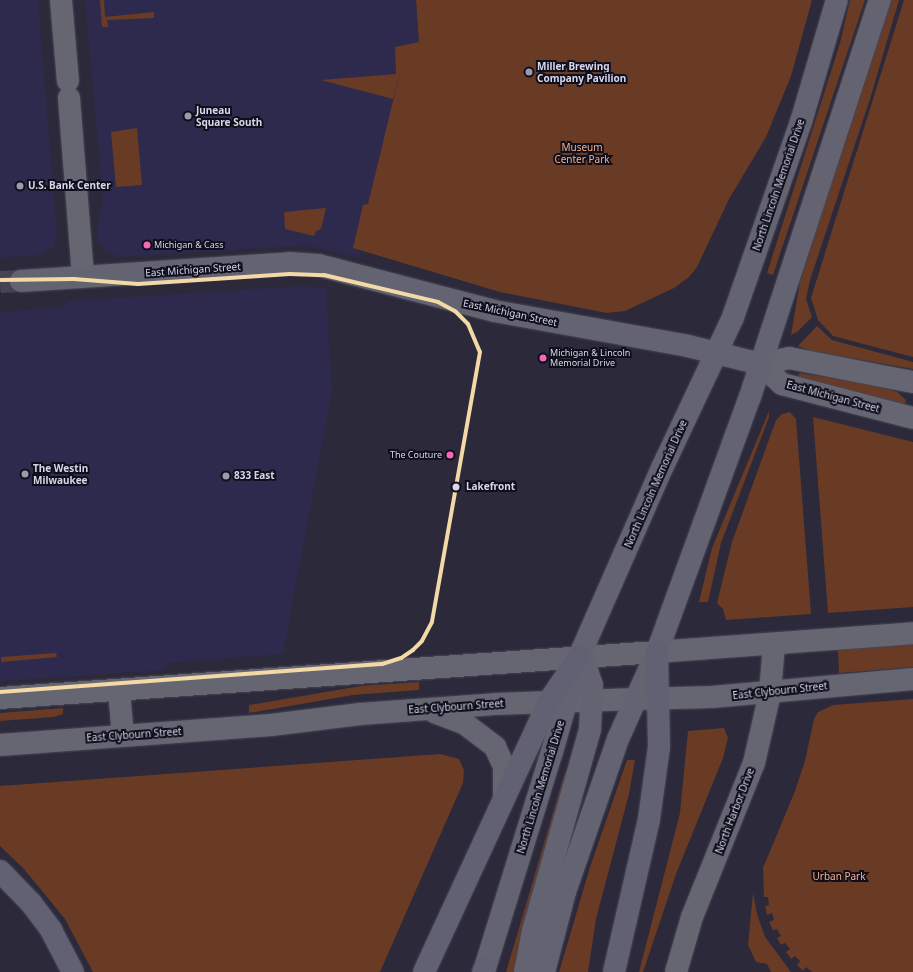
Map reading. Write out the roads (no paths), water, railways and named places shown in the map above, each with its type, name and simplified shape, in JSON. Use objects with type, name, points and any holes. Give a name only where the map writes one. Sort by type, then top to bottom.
[{"type":"highway","points":[[614,972],[649,819],[659,747],[657,652]]},
{"type":"highway","points":[[424,972],[504,796],[558,701],[579,658]]},
{"type":"highway","points":[[0,871],[31,903],[52,930],[73,972]]},
{"type":"main road","name":"North Lincoln Memorial Drive","points":[[579,658],[663,466],[717,353],[732,317],[801,122],[837,0]]},
{"type":"main road","points":[[544,972],[565,892],[618,739],[657,652],[761,364],[789,270],[880,0]]},
{"type":"main road","name":"East Michigan Street","points":[[21,280],[289,263],[318,265],[494,311],[717,353],[761,364]]},
{"type":"main road","points":[[525,972],[533,931],[590,729],[592,700],[590,676],[579,658]]},
{"type":"main road","name":"North Lincoln Memorial Drive","points":[[484,971],[558,701]]},
{"type":"street","points":[[61,0],[83,276]]},
{"type":"street","name":"East Michigan Street","points":[[761,364],[789,358],[913,382]]},
{"type":"street","name":"East Michigan Street","points":[[761,364],[782,384],[913,418]]},
{"type":"street","points":[[0,698],[119,691],[913,633]]},
{"type":"street","name":"North Harbor Drive","points":[[676,972],[692,917],[754,763],[770,693],[774,644]]},
{"type":"street","name":"East Clybourn Street","points":[[0,745],[272,725],[427,709],[558,701],[770,693],[913,679]]},
{"type":"street","points":[[119,691],[122,736]]},
{"type":"street","points":[[427,709],[465,724],[495,747],[504,766],[504,796]]},
{"type":"tunnel","points":[[0,282],[21,281]]},
{"type":"place","name":"Miller Brewing Company Pavilion","points":[[529,72]]},
{"type":"place","name":"Juneau Square South","points":[[188,116]]},
{"type":"place","name":"U.S. Bank Center","points":[[20,186]]},
{"type":"place","name":"Michigan & Cass","points":[[147,245]]},
{"type":"place","name":"Michigan & Lincoln Memorial Drive","points":[[543,358]]},
{"type":"place","name":"The Couture","points":[[450,455]]},
{"type":"place","name":"The Westin Milwaukee","points":[[25,474]]},
{"type":"place","name":"833 East","points":[[226,476]]},
{"type":"place","name":"Lakefront","points":[[456,487]]},
{"type":"park label","name":"Museum Center Park","points":[[582,152]]},
{"type":"park label","name":"Urban Park","points":[[839,877]]}]
